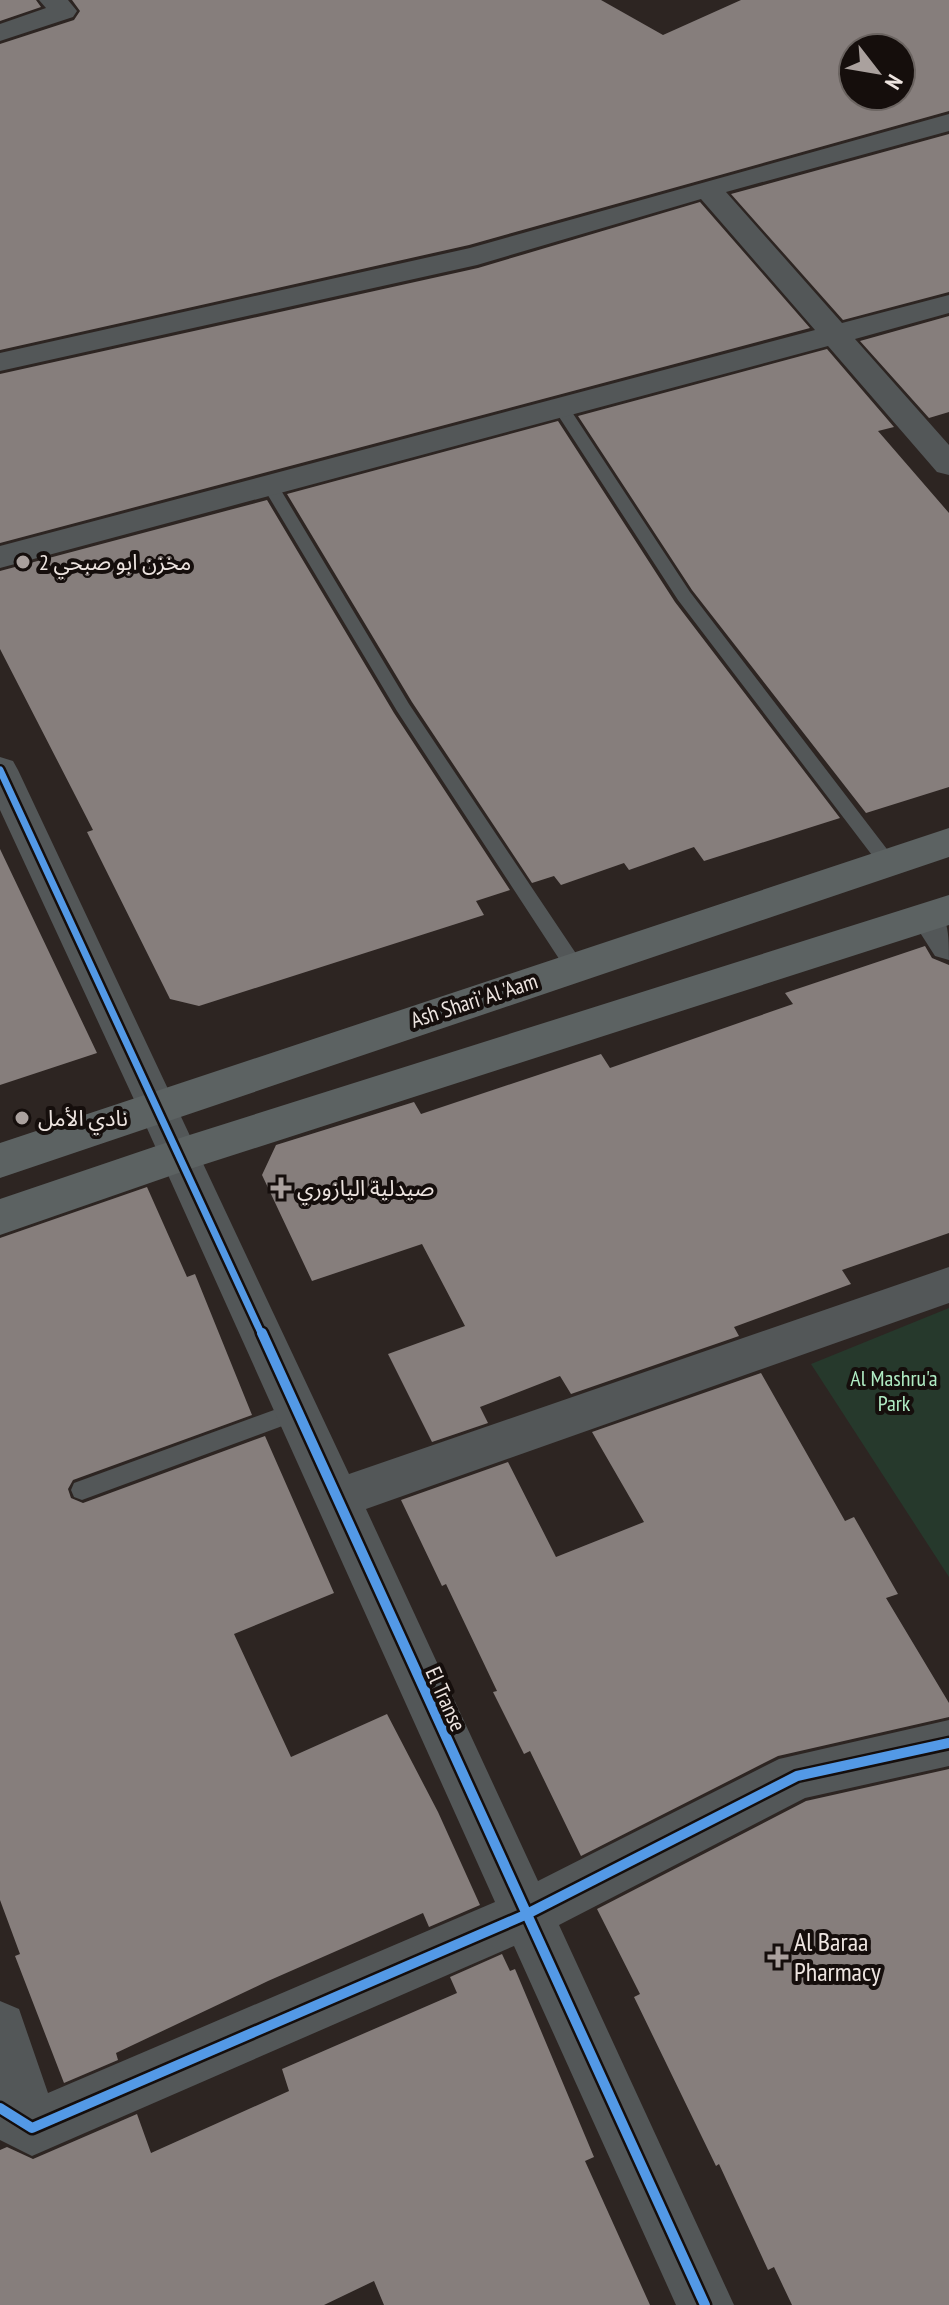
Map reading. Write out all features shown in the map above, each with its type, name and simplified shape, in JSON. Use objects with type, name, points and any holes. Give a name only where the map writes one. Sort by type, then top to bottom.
[{"type":"street","points":[[0,33],[64,11],[52,0]]},
{"type":"street","points":[[0,362],[477,256],[707,188],[949,122]]},
{"type":"street","points":[[707,188],[949,465]]},
{"type":"street","points":[[0,557],[271,487],[560,406],[835,337],[949,304]]},
{"type":"street","name":"El Transe","points":[[0,770],[158,1106],[705,2305]]},
{"type":"street","name":"Ash Shari' Al 'Aam","points":[[0,1161],[949,842]]},
{"type":"street","points":[[0,1217],[180,1155],[942,924]]},
{"type":"street","points":[[336,1499],[949,1285]]},
{"type":"street","points":[[0,2028],[16,2118],[525,1915],[797,1776],[949,1743]]},
{"type":"lane","points":[[560,406],[684,596],[887,862]]},
{"type":"lane","points":[[271,487],[403,707],[574,966]]},
{"type":"lane","points":[[82,1490],[296,1411]]},
{"type":"green space","name":"Al Mashru'a Park","points":[[949,1308],[949,1577],[811,1364]]},
{"type":"building","points":[[0,0],[36,0],[41,7],[0,21]]},
{"type":"building","points":[[72,0],[601,0],[663,35],[741,0],[949,0],[949,111],[469,245],[0,350],[0,44],[74,20],[80,11]]},
{"type":"building","points":[[949,134],[949,292],[843,320],[731,194]]},
{"type":"building","points":[[700,202],[810,328],[0,543],[0,374],[478,268]]},
{"type":"building","points":[[949,316],[949,412],[929,418],[860,341]]},
{"type":"building","points":[[827,349],[894,427],[878,431],[949,513],[949,787],[866,813],[692,590],[578,416]]},
{"type":"building","points":[[558,421],[675,602],[840,818],[704,861],[694,847],[629,870],[624,863],[561,885],[554,876],[532,883],[412,702],[287,494]]},
{"type":"building","points":[[267,500],[394,713],[510,890],[476,901],[484,915],[199,1006],[170,999],[87,832],[93,830],[0,649],[0,571]]},
{"type":"building","points":[[0,849],[97,1053],[0,1085]]},
{"type":"building","points":[[925,946],[932,958],[949,965],[949,1233],[842,1270],[851,1284],[734,1327],[739,1336],[571,1394],[560,1376],[480,1407],[488,1423],[432,1442],[388,1354],[465,1326],[422,1244],[312,1281],[262,1175],[276,1145],[414,1102],[421,1114],[601,1054],[610,1068],[793,1004],[785,993]]},
{"type":"building","points":[[147,1187],[187,1277],[195,1274],[252,1415],[73,1480],[68,1489],[71,1498],[83,1503],[265,1436],[334,1593],[234,1634],[291,1757],[387,1714],[438,1812],[480,1905],[429,1927],[423,1913],[268,1981],[116,2053],[118,2060],[64,2083],[15,1956],[20,1954],[0,1900],[0,1238]]},
{"type":"building","points":[[761,1373],[845,1521],[854,1517],[898,1594],[886,1598],[949,1703],[949,1717],[778,1756],[581,1856],[530,1751],[524,1754],[446,1584],[442,1586],[401,1500],[508,1462],[556,1557],[644,1522],[592,1432]]},
{"type":"building","points":[[949,1769],[949,2305],[792,2305],[774,2267],[768,2270],[719,2164],[716,2166],[634,1997],[640,1994],[597,1909],[806,1801]]},
{"type":"building","points":[[502,1954],[510,1971],[515,1969],[594,2157],[585,2161],[650,2305],[384,2305],[374,2281],[324,2305],[0,2305],[0,2150],[7,2147],[33,2159],[137,2114],[151,2153],[289,2091],[282,2069],[457,1993],[450,1977]]},
{"type":"cycle path","points":[[0,770],[158,1106],[705,2305]]},
{"type":"cycle path","points":[[0,2108],[32,2128],[525,1915],[797,1776],[949,1743]]},
{"type":"place","name":"مخزن ابو صبحي 2","points":[[23,562]]},
{"type":"place","name":"نادي الأمل","points":[[22,1118]]},
{"type":"place","name":"صيدلية اليازوري","points":[[281,1188]]},
{"type":"place","name":"Al Baraa Pharmacy","points":[[778,1957]]}]
